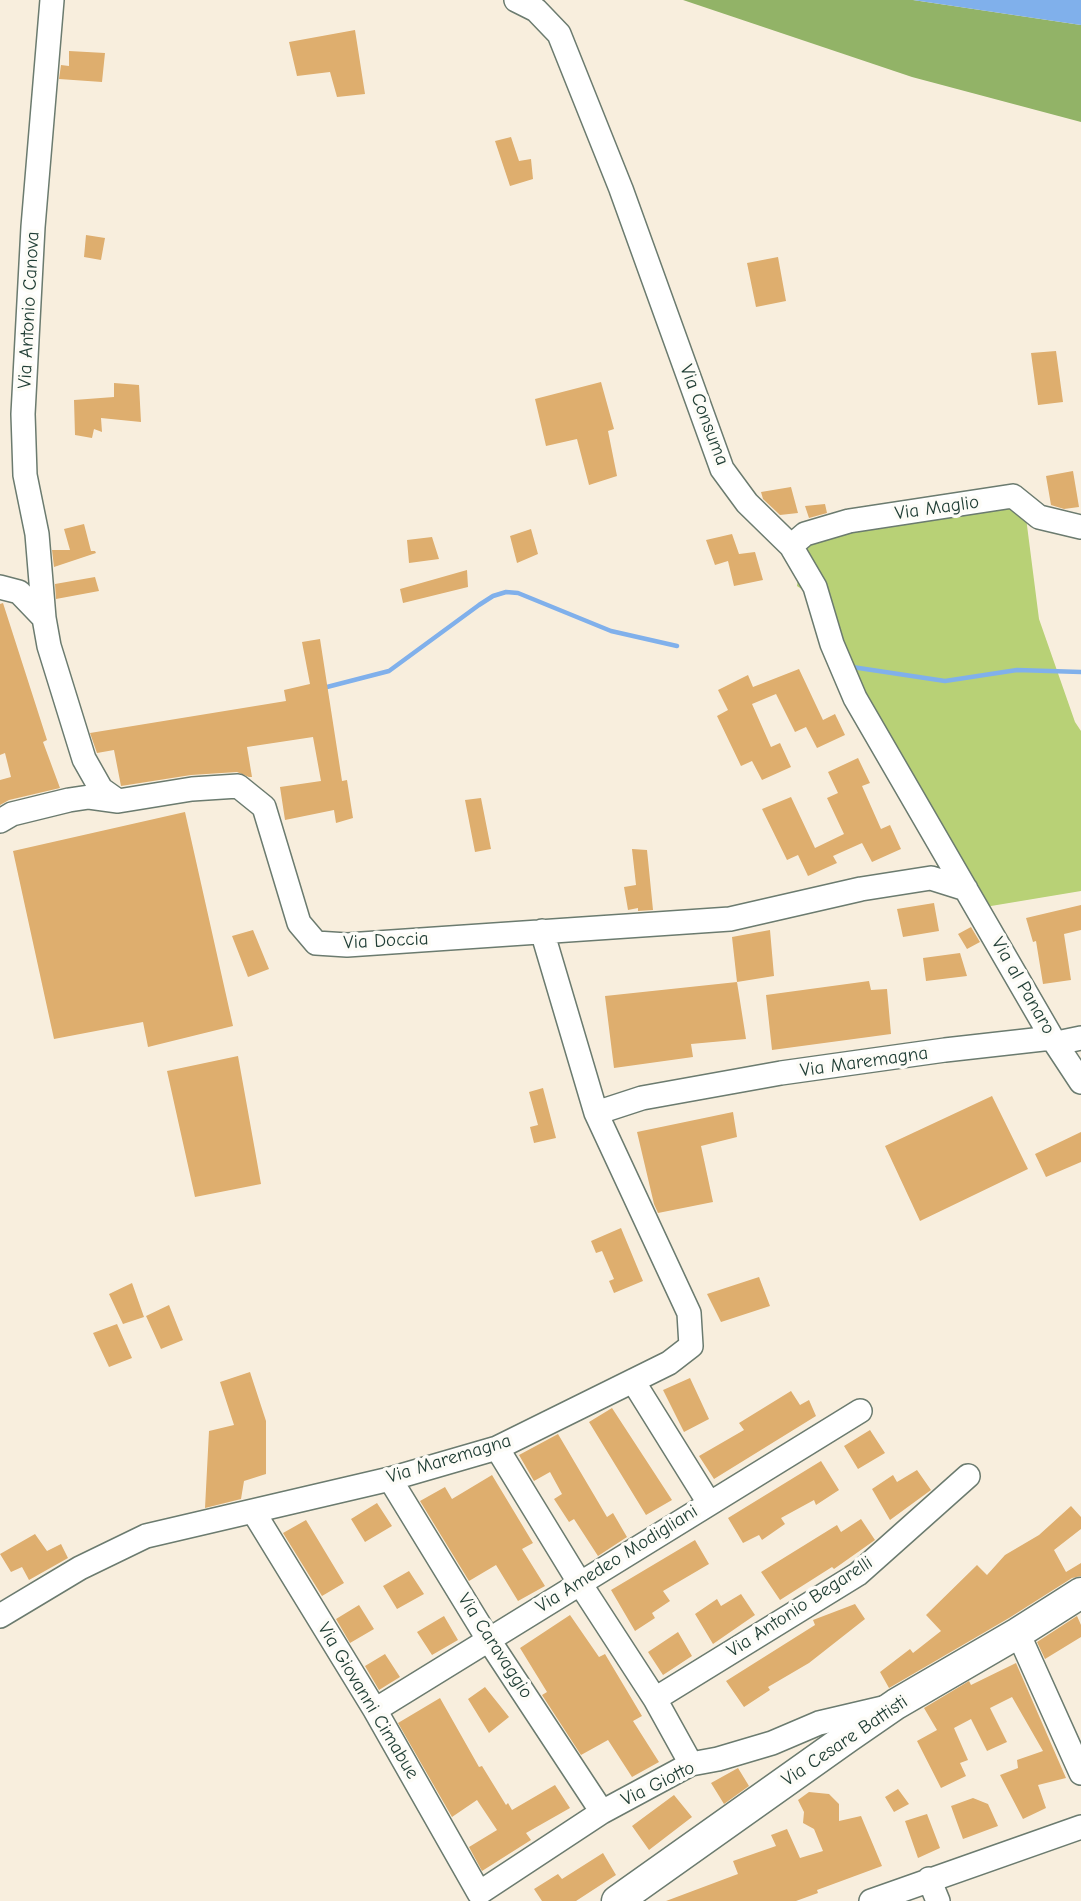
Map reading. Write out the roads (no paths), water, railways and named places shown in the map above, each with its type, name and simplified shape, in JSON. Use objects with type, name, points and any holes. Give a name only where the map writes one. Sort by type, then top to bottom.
[{"type":"main road","name":"Via Cesare Battisti","points":[[617,1901],[896,1704],[1081,1593]]},
{"type":"street","name":"Via Antonio Canova","points":[[44,618],[37,534],[25,475],[23,415],[33,227],[52,0]]},
{"type":"street","name":"Via Consuma","points":[[516,0],[537,10],[559,34],[621,189],[722,469],[747,503],[792,546],[815,587],[832,644],[855,698],[966,889]]},
{"type":"street","name":"Via Maglio","points":[[792,546],[805,534],[849,521],[1013,496],[1039,517],[1081,527]]},
{"type":"street","points":[[0,587],[19,592],[44,618],[49,646],[84,759],[101,789],[118,801]]},
{"type":"street","name":"Via Doccia","points":[[118,801],[192,789],[238,786],[264,807],[299,923],[316,943],[347,945],[730,919],[861,889],[931,878],[966,889]]},
{"type":"street","points":[[0,821],[12,814],[68,800],[89,797],[118,801]]},
{"type":"street","name":"Via al Panaro","points":[[966,889],[1081,1082]]},
{"type":"street","name":"Via Maremagna","points":[[0,1616],[80,1568],[146,1536],[390,1479],[497,1448],[669,1363],[691,1346],[688,1313],[596,1113],[542,931]]},
{"type":"street","name":"Via Maremagna","points":[[596,1113],[642,1098],[781,1073],[945,1050],[1081,1038]]},
{"type":"street","points":[[633,1381],[709,1503]]},
{"type":"street","name":"Via Amedeo Modigliani","points":[[375,1710],[860,1410]]},
{"type":"street","points":[[497,1448],[655,1699],[691,1764]]},
{"type":"street","name":"Via Antonio Begarelli","points":[[655,1699],[858,1574],[968,1476]]},
{"type":"street","name":"Via Caravaggio","points":[[390,1479],[488,1639],[602,1812]]},
{"type":"street","name":"Via Giovanni Cimabue","points":[[253,1510],[375,1710],[479,1893]]},
{"type":"street","points":[[1018,1633],[1081,1773]]},
{"type":"street","name":"Via Giotto","points":[[479,1893],[602,1812],[691,1764],[772,1743],[820,1723],[896,1704]]},
{"type":"street","points":[[872,1901],[1081,1827]]},
{"type":"street","points":[[929,1879],[938,1901]]},
{"type":"water","points":[[913,0],[1081,0],[1081,25]]},
{"type":"waterway","points":[[327,687],[389,671],[479,605],[506,592],[518,593],[611,631],[677,646]]},
{"type":"waterway","points":[[852,667],[945,681],[1017,670],[1081,672]]}]
